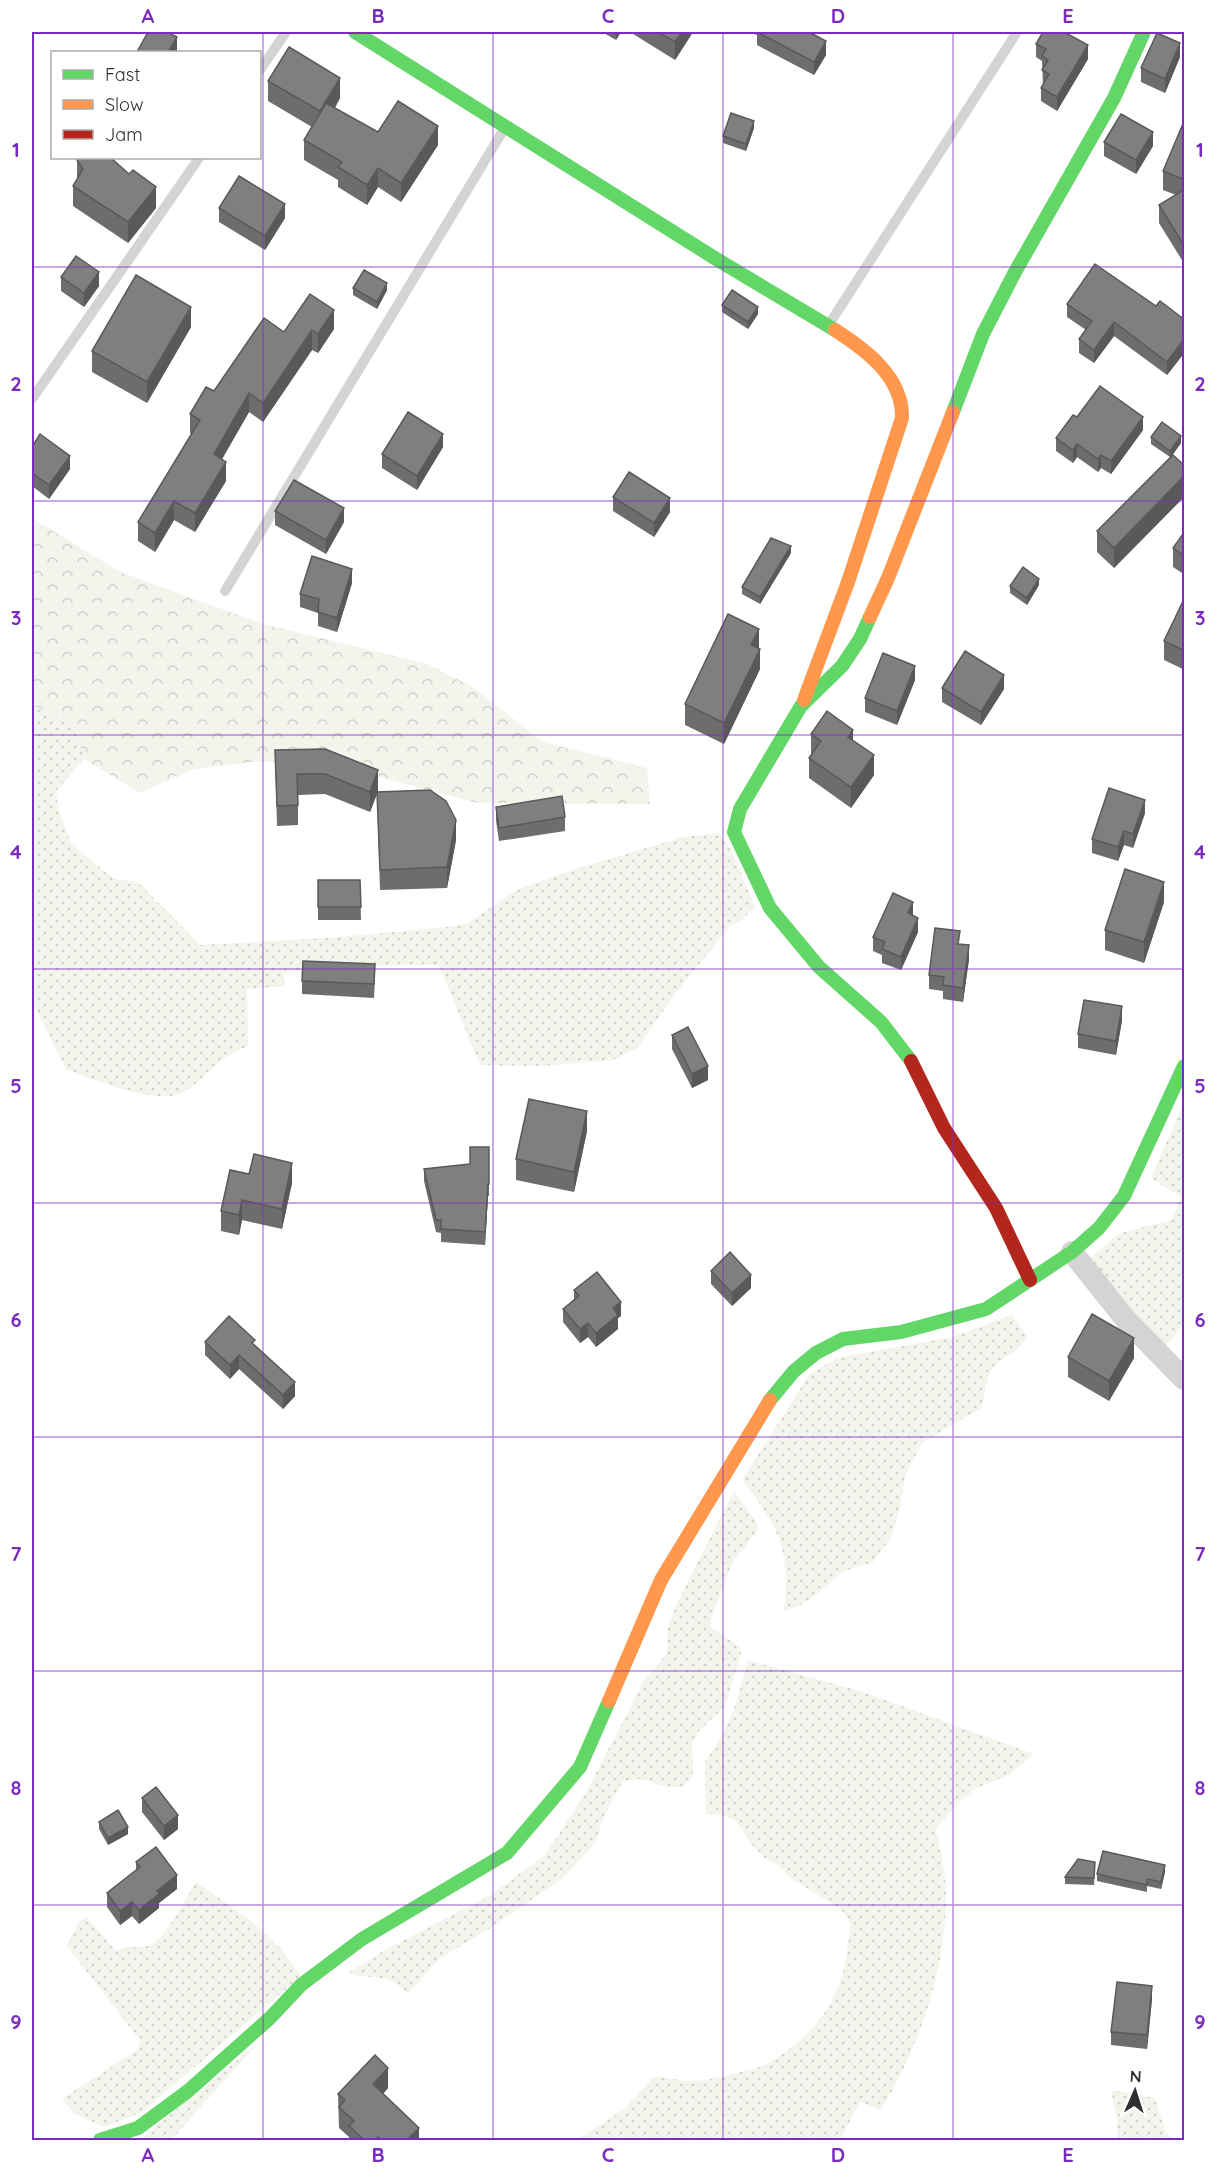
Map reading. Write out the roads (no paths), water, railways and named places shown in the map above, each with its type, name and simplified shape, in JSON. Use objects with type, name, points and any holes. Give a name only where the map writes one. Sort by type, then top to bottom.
[{"type":"street","points":[[355,32],[728,266],[829,326],[881,367],[900,393],[903,403],[902,418],[848,582],[801,706],[740,809],[734,832],[770,908],[819,967],[881,1022],[907,1054],[944,1128],[996,1208],[1030,1280]]},
{"type":"street","points":[[801,706],[842,666],[860,639],[888,578],[983,334],[1014,272],[1114,98],[1144,32]]},
{"type":"street","points":[[100,2140],[138,2128],[188,2091],[270,2018],[301,1985],[362,1939],[507,1853],[580,1767],[661,1580],[766,1405],[794,1371],[816,1353],[843,1339],[901,1332],[986,1309],[1072,1252],[1099,1228],[1124,1196],[1185,1066]]},
{"type":"street","points":[[1072,1252],[1127,1321],[1185,1378]]},
{"type":"lane","points":[[261,69],[286,32]]},
{"type":"lane","points":[[829,326],[1017,32]]},
{"type":"lane","points":[[225,591],[505,126]]},
{"type":"lane","points":[[32,399],[198,159]]}]
